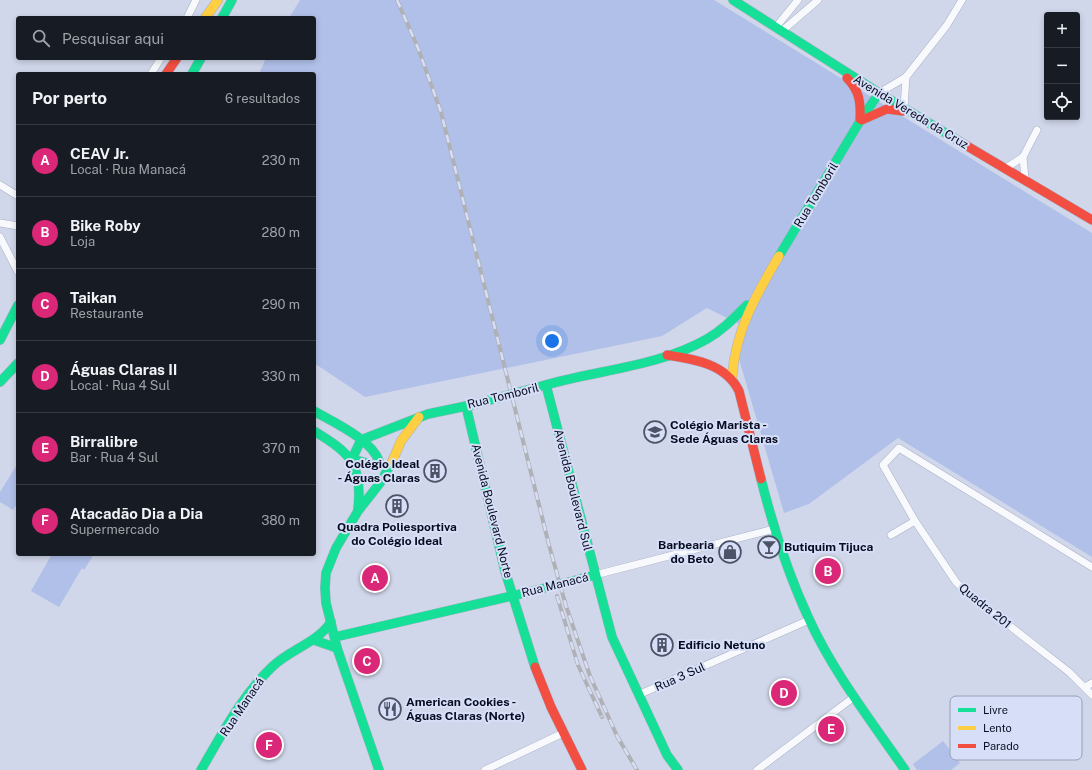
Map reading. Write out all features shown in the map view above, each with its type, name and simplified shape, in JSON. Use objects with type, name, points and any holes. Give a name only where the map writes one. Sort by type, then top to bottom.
[{"type":"street","points":[[188,16],[196,0]]},
{"type":"street","points":[[206,16],[218,0]]},
{"type":"street","points":[[223,16],[232,0]]},
{"type":"street","name":"Avenida Vereda da Cruz","points":[[732,0],[831,64],[1092,220]]},
{"type":"street","points":[[779,29],[798,0]]},
{"type":"street","points":[[779,29],[818,0]]},
{"type":"street","points":[[879,93],[906,77],[947,25],[962,0]]},
{"type":"street","points":[[152,72],[161,60]]},
{"type":"street","points":[[167,72],[176,60]]},
{"type":"street","points":[[193,72],[200,60]]},
{"type":"street","points":[[831,64],[857,89],[861,107],[860,121]]},
{"type":"street","points":[[904,108],[906,77]]},
{"type":"street","name":"Rua Tomboril","points":[[667,355],[690,359],[709,365],[732,378],[737,338],[754,298],[860,121],[879,93]]},
{"type":"street","points":[[860,121],[879,111],[891,108],[940,129]]},
{"type":"street","points":[[1006,168],[1023,157],[1037,130]]},
{"type":"street","points":[[1023,157],[1024,179]]},
{"type":"street","points":[[0,185],[16,195]]},
{"type":"street","points":[[0,223],[16,226]]},
{"type":"street","points":[[0,237],[16,268]]},
{"type":"street","name":"Rua Tomboril","points":[[361,440],[428,414],[468,406],[667,355],[712,337],[754,298]]},
{"type":"street","points":[[0,340],[16,310]]},
{"type":"street","points":[[0,382],[16,365]]},
{"type":"street","points":[[732,378],[739,391],[774,529],[809,620],[841,677],[905,770]]},
{"type":"street","name":"Avenida Boulevard Sul","points":[[544,386],[612,637],[667,755],[678,770]]},
{"type":"street","name":"Avenida Boulevard Norte","points":[[468,406],[512,596],[535,668],[563,733],[582,770]]},
{"type":"street","points":[[316,412],[361,440],[375,452],[379,461],[374,466],[352,459],[332,442],[316,432]]},
{"type":"street","points":[[379,770],[360,719],[337,648],[326,603],[324,588],[326,573],[336,548],[358,511],[380,483],[390,467],[401,441],[419,418]]},
{"type":"street","points":[[358,511],[361,494],[360,482],[352,459],[361,440]]},
{"type":"street","name":"Quadra 201","points":[[1092,567],[899,448],[883,465],[914,521],[956,582],[965,591],[1069,672],[1092,695]]},
{"type":"street","points":[[891,535],[914,521]]},
{"type":"street","name":"Rua Manacá","points":[[335,637],[573,581],[774,529]]},
{"type":"street","name":"Rua 3 Sul","points":[[638,695],[809,620]]},
{"type":"street","name":"Rua Manacá","points":[[201,770],[254,686],[276,663],[294,650],[314,640],[331,622]]},
{"type":"street","points":[[314,640],[337,648]]},
{"type":"street","points":[[1085,687],[1092,683]]},
{"type":"street","points":[[757,770],[854,697]]},
{"type":"street","points":[[485,770],[563,733]]},
{"type":"shaded area","points":[[300,0],[714,0],[1092,233],[1092,557],[898,438],[809,504],[784,513],[739,359],[745,327],[707,308],[662,336],[365,397],[316,364],[316,72],[260,72],[265,60],[316,60],[316,16],[290,16]]},
{"type":"shaded area","points":[[16,466],[16,505],[13,510],[0,502],[0,492]]},
{"type":"shaded area","points":[[51,556],[93,556],[84,570],[82,568],[59,607],[31,591]]},
{"type":"shaded area","points":[[943,741],[950,750],[950,760],[958,760],[960,763],[951,770],[917,770],[913,764]]},
{"type":"railway","points":[[397,0],[418,48],[441,112],[549,545],[566,606],[590,676],[617,736],[637,770]]},
{"type":"railway","points":[[557,596],[578,665],[602,717]]},
{"type":"traffic: fast","points":[[223,16],[232,0]]},
{"type":"traffic: fast","points":[[733,0],[879,93],[962,143]]},
{"type":"traffic: fast","points":[[193,72],[200,60]]},
{"type":"traffic: fast","points":[[779,256],[860,121],[879,93]]},
{"type":"traffic: fast","points":[[542,386],[668,356],[707,339],[718,332],[747,305]]},
{"type":"traffic: fast","points":[[0,340],[16,309]]},
{"type":"traffic: fast","points":[[0,382],[16,365]]},
{"type":"traffic: fast","points":[[546,385],[612,637],[667,755],[678,770]]},
{"type":"traffic: fast","points":[[471,405],[542,386]]},
{"type":"traffic: fast","points":[[352,459],[361,440],[428,414],[471,405]]},
{"type":"traffic: fast","points":[[466,406],[505,571],[535,667]]},
{"type":"traffic: fast","points":[[316,412],[360,438],[375,453],[379,461],[374,465],[352,459]]},
{"type":"traffic: fast","points":[[316,432],[345,453],[356,470],[359,494],[358,509]]},
{"type":"traffic: fast","points":[[379,770],[337,648],[326,603],[325,588],[326,573],[336,548],[358,511],[380,483],[392,462]]},
{"type":"traffic: fast","points":[[761,479],[776,533],[801,602],[809,619],[829,658],[841,677],[905,770]]},
{"type":"traffic: fast","points":[[573,581],[595,575]]},
{"type":"traffic: fast","points":[[525,593],[573,581]]},
{"type":"traffic: fast","points":[[335,637],[525,593]]},
{"type":"traffic: fast","points":[[201,770],[233,715],[262,677],[280,660],[319,635],[331,622]]},
{"type":"traffic: fast","points":[[314,640],[337,648]]},
{"type":"traffic: slow","points":[[206,16],[218,0]]},
{"type":"traffic: slow","points":[[732,378],[737,345],[742,329],[762,285],[779,256]]},
{"type":"traffic: slow","points":[[392,462],[401,441],[419,417]]},
{"type":"traffic: jam","points":[[167,72],[176,60]]},
{"type":"traffic: jam","points":[[847,78],[857,92],[860,107],[860,119]]},
{"type":"traffic: jam","points":[[862,120],[887,109],[903,111]]},
{"type":"traffic: jam","points":[[962,143],[1092,220]]},
{"type":"traffic: jam","points":[[667,355],[708,364],[718,369],[733,382],[739,391],[761,479]]},
{"type":"traffic: jam","points":[[535,667],[551,707],[582,770]]},
{"type":"place","name":"Colégio Marista - Sede Águas Claras","points":[[655,432]]},
{"type":"place","name":"Colégio Ideal - Águas Claras","points":[[435,471]]},
{"type":"place","name":"Quadra Poliesportiva do Colégio Ideal","points":[[397,506]]},
{"type":"place","name":"Butiquim Tijuca","points":[[769,547]]},
{"type":"place","name":"Barbearia do Beto","points":[[730,552]]},
{"type":"place","name":"Bike Roby","points":[[828,571]]},
{"type":"place","name":"CEAV Jr.","points":[[375,578]]},
{"type":"place","name":"Edificio Netuno","points":[[662,645]]},
{"type":"place","name":"Taikan","points":[[367,661]]},
{"type":"place","name":"Águas Claras II","points":[[784,693]]},
{"type":"place","name":"American Cookies - Águas Claras (Norte)","points":[[390,709]]},
{"type":"place","name":"Birralibre","points":[[831,729]]},
{"type":"place","name":"Atacadão Dia a Dia","points":[[269,745]]}]
